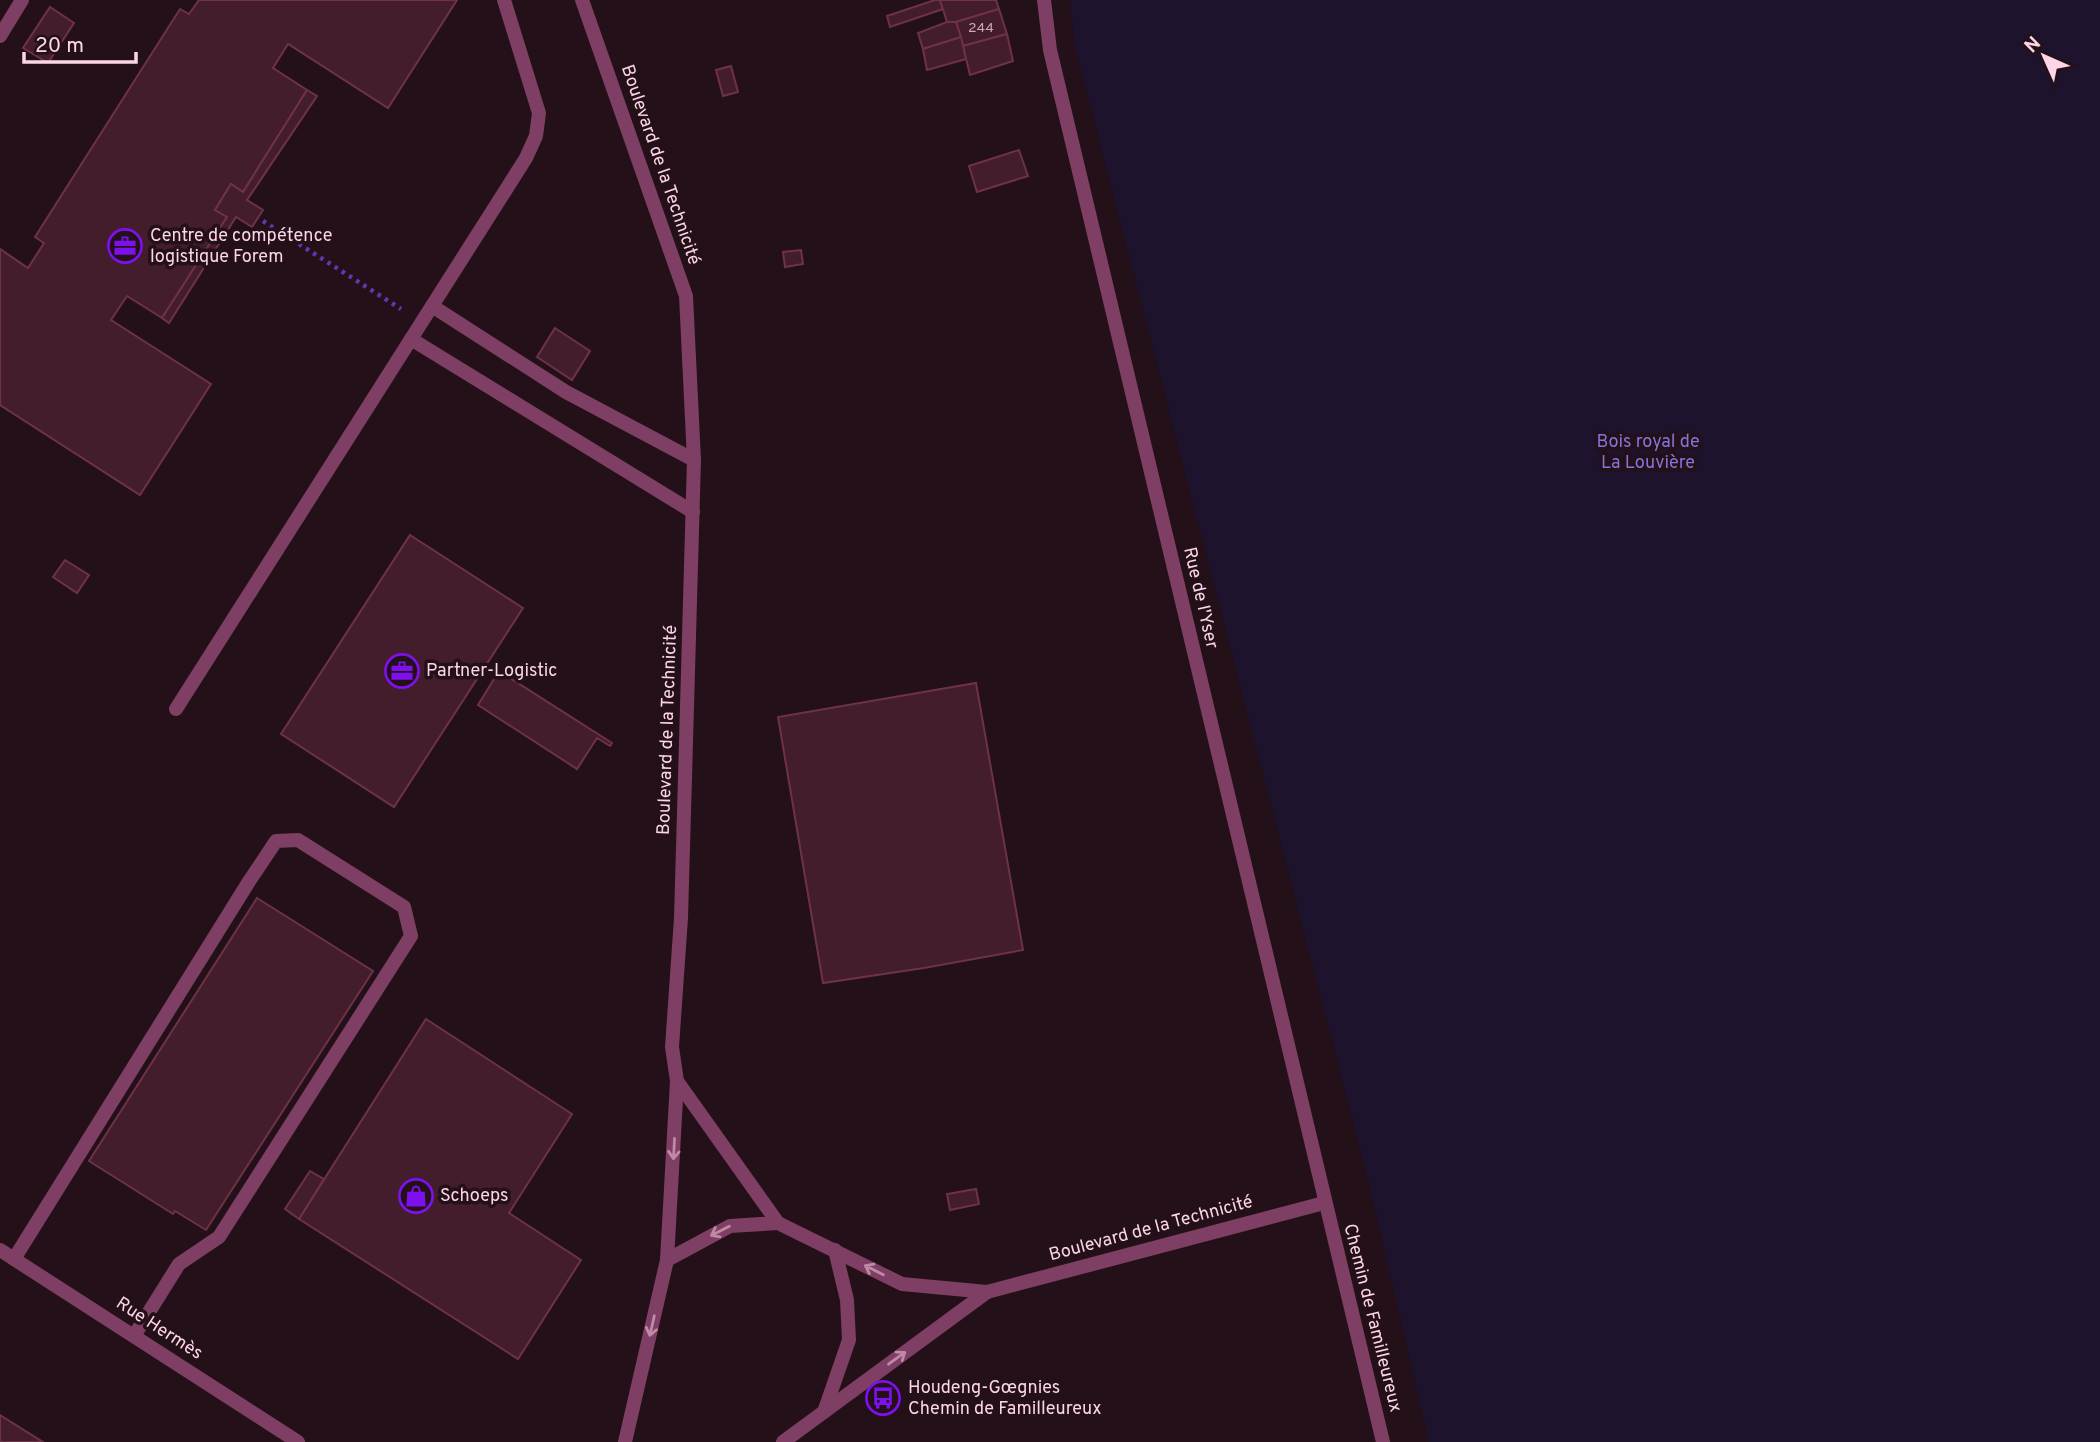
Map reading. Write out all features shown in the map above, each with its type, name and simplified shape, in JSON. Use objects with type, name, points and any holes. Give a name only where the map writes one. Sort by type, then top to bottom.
[{"type":"street","points":[[0,36],[22,0]]},
{"type":"street","points":[[176,709],[526,158],[536,136],[540,113],[504,0]]},
{"type":"street","name":"Boulevard de la Technicité","points":[[582,0],[686,296],[694,460],[681,918],[672,1047],[677,1081],[778,1223],[902,1284],[987,1292],[1324,1203]]},
{"type":"street","name":"Rue de l'Yser","points":[[1044,0],[1053,63],[1324,1203]]},
{"type":"street","points":[[432,306],[566,392],[694,460]]},
{"type":"street","points":[[411,339],[693,512]]},
{"type":"street","points":[[14,1259],[276,841],[298,840],[404,907],[411,936],[219,1237],[179,1264],[134,1336]]},
{"type":"street","points":[[625,1442],[667,1260],[677,1081]]},
{"type":"street","name":"Chemin de Familleureux","points":[[1324,1203],[1383,1442]]},
{"type":"street","points":[[667,1260],[730,1226],[778,1223]]},
{"type":"street","name":"Rue Hermès","points":[[0,1250],[298,1442]]},
{"type":"street","points":[[824,1412],[849,1340],[847,1300],[835,1250]]},
{"type":"street","name":"Boulevard de la Technicité","points":[[783,1442],[987,1292]]},
{"type":"path","points":[[263,222],[422,322]]},
{"type":"green space","name":"Bois royal de La Louvière","points":[[1070,0],[2100,0],[2100,1442],[1429,1442],[1368,1180],[1075,47]]},
{"type":"building","name":"Centre de compétence logistique Forem","points":[[199,0],[457,0],[388,108],[288,44],[273,68],[307,90],[243,192],[231,184],[215,210],[227,217],[162,318],[127,296],[111,320],[211,384],[140,495],[0,405],[0,249],[28,268],[44,243],[35,237],[180,9],[189,14]]},
{"type":"building","points":[[940,0],[943,9],[890,27],[887,16]]},
{"type":"building","points":[[940,0],[996,0],[999,9],[956,22],[947,22]]},
{"type":"building","points":[[50,7],[74,23],[48,63],[23,48]]},
{"type":"building","points":[[999,9],[1007,34],[963,46],[956,22]]},
{"type":"building","points":[[947,22],[956,22],[961,37],[923,49],[918,33]]},
{"type":"building","points":[[1007,34],[1013,61],[970,75],[963,46]]},
{"type":"building","points":[[961,37],[966,59],[927,70],[923,49]]},
{"type":"building","points":[[731,66],[738,92],[723,96],[716,70]]},
{"type":"building","points":[[307,90],[317,96],[247,200],[263,210],[252,227],[236,217],[169,323],[162,318],[227,217],[215,210],[231,184],[243,192]]},
{"type":"building","points":[[1019,150],[1028,176],[977,192],[969,166]]},
{"type":"building","points":[[801,250],[803,264],[785,267],[783,252]]},
{"type":"building","points":[[555,328],[590,351],[572,380],[537,357]]},
{"type":"building","name":"Partner-Logistic","points":[[410,535],[523,608],[394,807],[281,734]]},
{"type":"building","points":[[65,560],[89,575],[77,593],[53,577]]},
{"type":"building","points":[[499,671],[612,743],[610,746],[597,738],[577,769],[478,705]]},
{"type":"building","points":[[976,683],[1023,950],[823,983],[778,717]]},
{"type":"building","points":[[257,898],[373,971],[206,1230],[175,1211],[173,1214],[89,1161]]},
{"type":"building","name":"Schoeps","points":[[426,1019],[572,1114],[509,1213],[581,1260],[518,1359],[299,1219]]},
{"type":"building","points":[[310,1171],[324,1179],[299,1219],[285,1209]]},
{"type":"building","points":[[976,1189],[979,1204],[950,1210],[947,1194]]},
{"type":"building","points":[[0,1415],[43,1442],[0,1442]]},
{"type":"place","name":"Centre de compétence logistique Forem","points":[[125,246]]},
{"type":"place","name":"Partner-Logistic","points":[[402,671]]},
{"type":"place","name":"Schoeps","points":[[416,1196]]},
{"type":"place","name":"Houdeng-Gœgnies Chemin de Familleureux","points":[[883,1398]]}]
